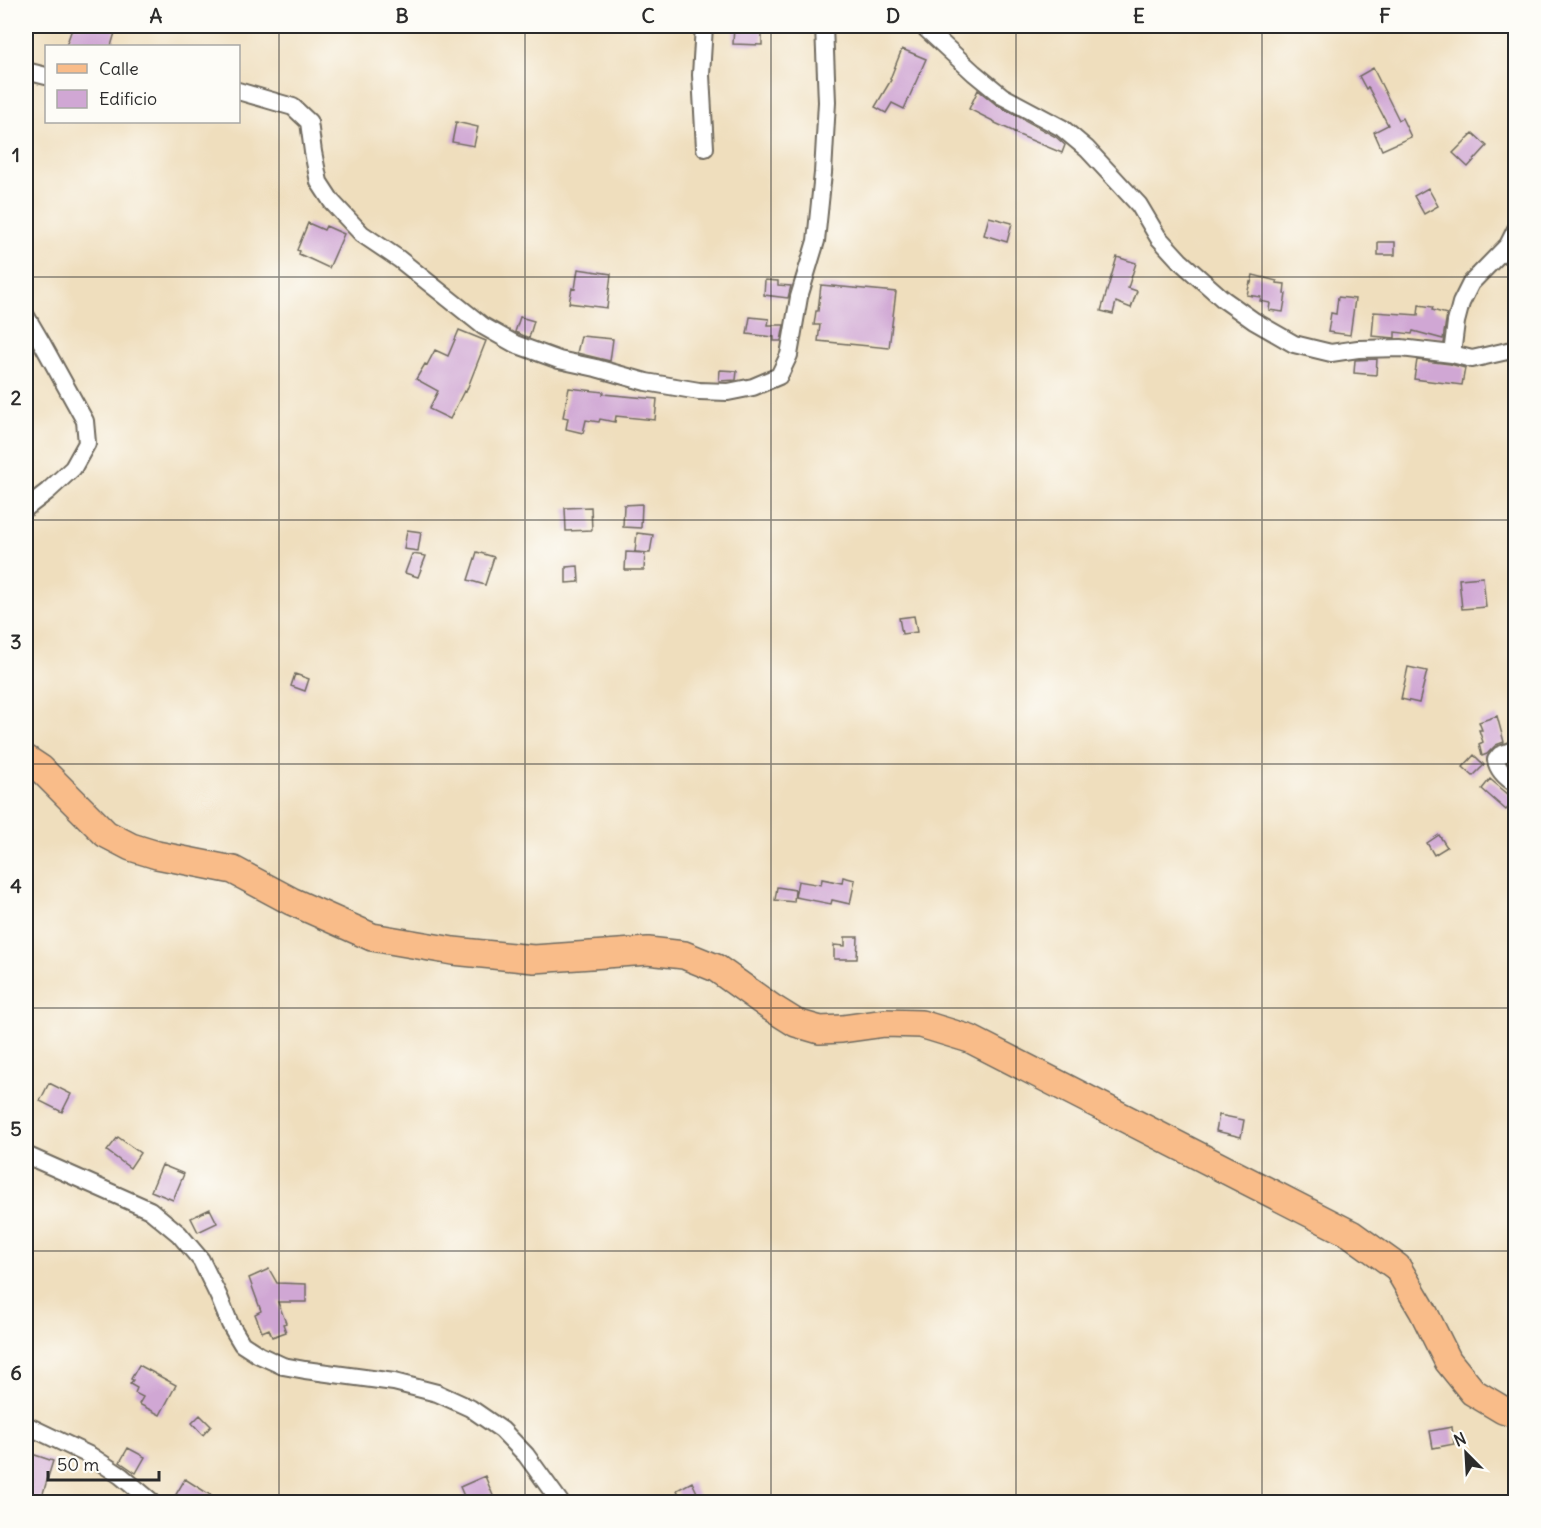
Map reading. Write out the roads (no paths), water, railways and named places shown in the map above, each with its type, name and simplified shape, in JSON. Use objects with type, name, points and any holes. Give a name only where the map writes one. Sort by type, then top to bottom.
[{"type":"main road","points":[[26,759],[41,769],[106,834],[131,847],[157,855],[232,870],[291,901],[372,936],[453,951],[534,959],[648,951],[684,955],[716,968],[796,1023],[820,1030],[885,1023],[921,1024],[970,1039],[1351,1234],[1396,1268],[1424,1311],[1448,1361],[1473,1392],[1503,1410],[1515,1414]]},
{"type":"street","points":[[704,26],[700,75],[705,148]]},
{"type":"street","points":[[240,93],[293,107],[309,122],[319,182],[332,202],[362,234],[399,259],[483,326],[515,344],[559,360],[646,382],[699,391],[728,392],[753,387],[779,376],[789,355],[799,297],[816,242],[827,102],[824,26]]},
{"type":"street","points":[[923,26],[1002,96],[1062,128],[1087,149],[1139,205],[1158,237],[1180,261],[1222,299],[1294,344],[1331,353],[1358,349],[1401,348],[1452,354],[1472,359],[1515,349]]},
{"type":"street","points":[[26,71],[45,76]]},
{"type":"street","points":[[1452,354],[1461,303],[1471,283],[1508,244],[1515,229]]},
{"type":"street","points":[[26,316],[85,421],[87,444],[72,468],[26,508]]},
{"type":"street","points":[[1515,749],[1500,755],[1496,760],[1497,767],[1507,779],[1515,784]]},
{"type":"street","points":[[26,1155],[150,1210],[179,1234],[201,1260],[230,1324],[242,1344],[283,1366],[394,1382],[437,1393],[470,1408],[502,1430],[526,1455],[560,1503]]},
{"type":"street","points":[[26,1425],[91,1456],[121,1476],[152,1503]]}]
